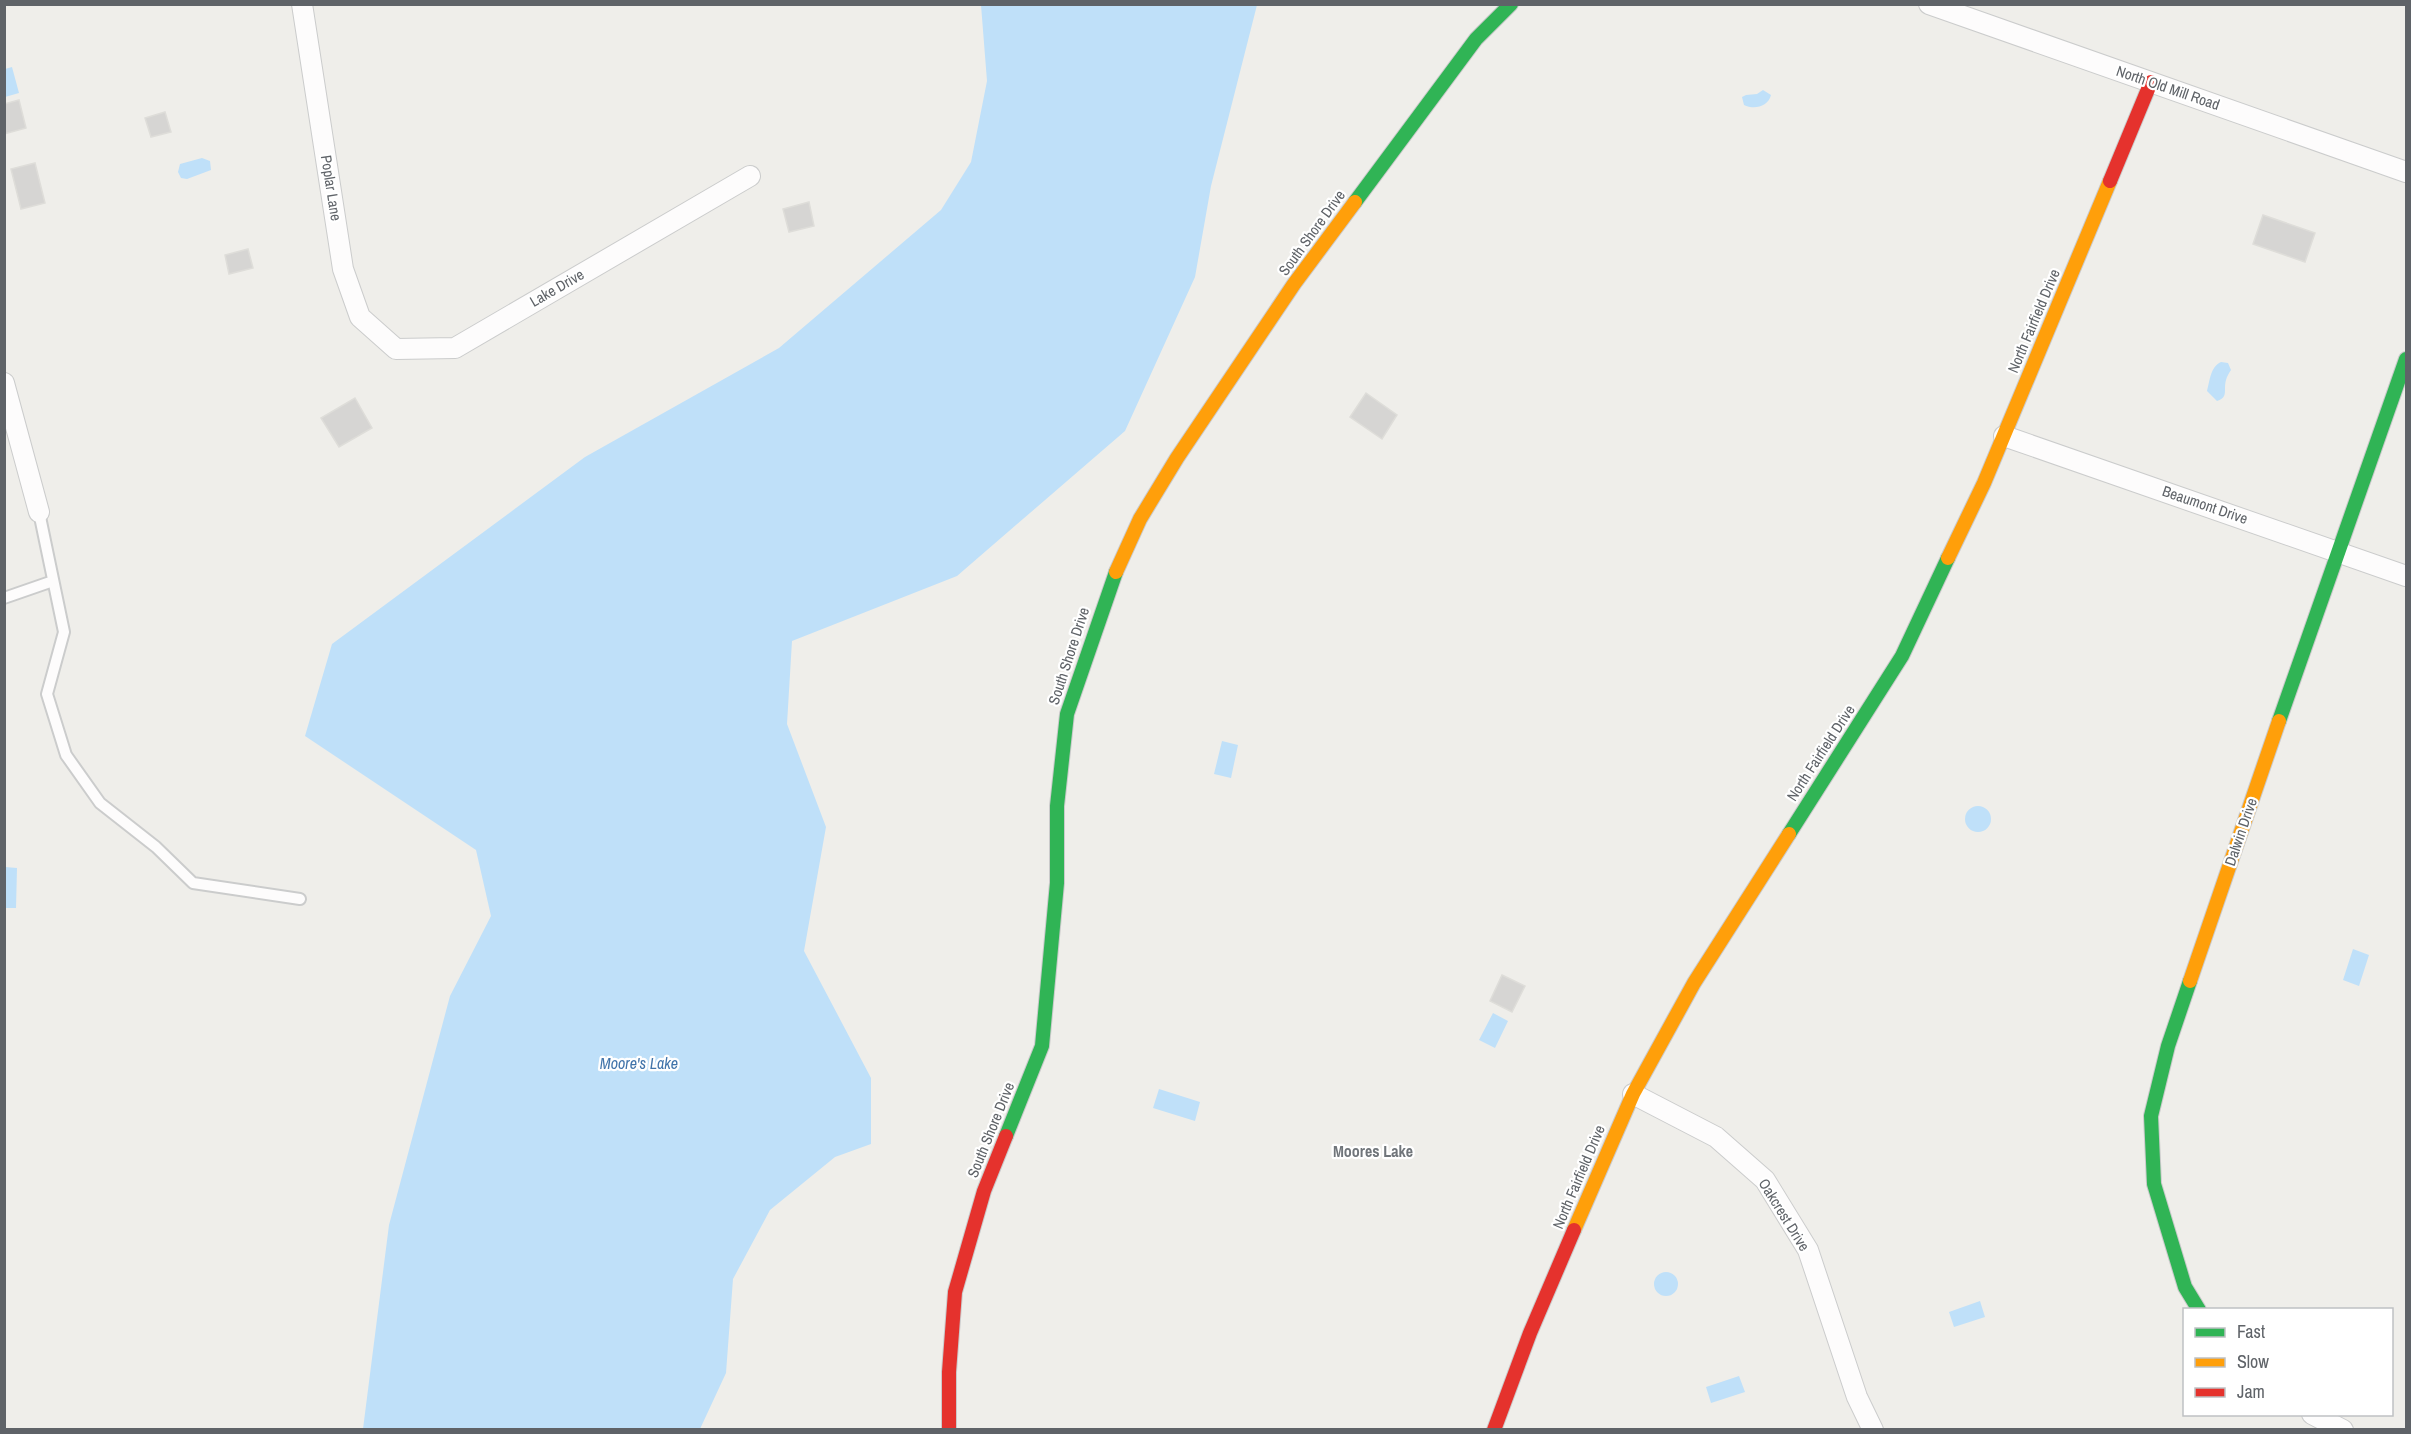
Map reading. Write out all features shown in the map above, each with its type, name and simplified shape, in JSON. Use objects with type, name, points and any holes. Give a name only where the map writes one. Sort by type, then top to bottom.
[{"type":"street","name":"Poplar Lane","points":[[302,4],[343,269],[360,317],[396,349],[402,349]]},
{"type":"street","name":"South Shore Drive","points":[[949,1430],[949,1372],[955,1292],[984,1191],[1042,1046],[1057,883],[1057,806],[1067,714],[1109,586],[1140,519],[1177,458],[1294,284],[1476,39],[1511,4]]},
{"type":"street","name":"North Old Mill Road","points":[[1929,4],[2406,172]]},
{"type":"street","name":"North Fairfield Drive","points":[[1494,1430],[1530,1333],[1633,1094],[1694,983],[1902,657],[2004,436],[2151,82]]},
{"type":"street","name":"Lake Drive","points":[[402,349],[455,348],[750,176]]},
{"type":"street","name":"Dalwin Drive","points":[[2198,1308],[2185,1287],[2154,1185],[2151,1116],[2168,1046],[2337,551],[2406,359]]},
{"type":"street","points":[[4,383],[39,512]]},
{"type":"street","name":"Beaumont Drive","points":[[2004,436],[2406,576]]},
{"type":"street","name":"Oakcrest Drive","points":[[1633,1094],[1716,1137],[1765,1180],[1808,1250],[1857,1397],[1873,1430]]},
{"type":"street","points":[[2316,1416],[2343,1430]]},
{"type":"lane","points":[[39,512],[64,632],[47,694],[66,755],[100,803],[156,847],[193,883],[300,899]]},
{"type":"lane","points":[[4,598],[53,581]]},
{"type":"water","name":"Moore's Lake","points":[[981,5],[1257,5],[1211,186],[1195,277],[1125,431],[957,576],[792,641],[787,724],[826,827],[804,951],[871,1078],[871,1144],[835,1157],[770,1210],[733,1279],[726,1373],[700,1429],[363,1429],[389,1225],[450,996],[491,916],[476,850],[305,736],[332,644],[585,457],[779,348],[941,210],[971,162],[987,81]]},
{"type":"water","points":[[12,67],[19,93],[5,97],[5,69]]},
{"type":"water","points":[[1763,90],[1771,95],[1764,105],[1756,107],[1744,105],[1742,97],[1757,94]]},
{"type":"water","points":[[202,158],[210,161],[211,170],[187,179],[181,178],[178,172],[180,164]]},
{"type":"water","points":[[2221,362],[2228,363],[2231,370],[2227,376],[2224,395],[2217,401],[2207,391],[2213,371]]},
{"type":"water","points":[[1222,741],[1238,745],[1231,778],[1214,774]]},
{"type":"water","points":[[1978,806],[1987,810],[1991,819],[1987,828],[1978,832],[1969,828],[1965,819],[1969,810]]},
{"type":"water","points":[[5,867],[17,868],[16,908],[5,908]]},
{"type":"water","points":[[2353,949],[2369,955],[2359,986],[2343,980]]},
{"type":"water","points":[[1493,1013],[1508,1021],[1495,1048],[1479,1040]]},
{"type":"water","points":[[1159,1089],[1200,1102],[1195,1121],[1153,1108]]},
{"type":"water","points":[[1666,1272],[1674,1276],[1678,1284],[1674,1292],[1666,1296],[1658,1292],[1654,1284],[1658,1276]]},
{"type":"water","points":[[1980,1301],[1985,1317],[1954,1327],[1949,1312]]},
{"type":"water","points":[[1739,1376],[1745,1392],[1711,1403],[1706,1387]]},
{"type":"building","points":[[19,100],[26,128],[4,134],[4,104]]},
{"type":"building","points":[[165,112],[171,132],[151,137],[145,118]]},
{"type":"building","points":[[35,163],[45,203],[21,209],[11,169]]},
{"type":"building","points":[[809,202],[814,226],[789,232],[783,209]]},
{"type":"building","points":[[2263,215],[2315,233],[2305,262],[2253,244]]},
{"type":"building","points":[[248,249],[253,268],[229,274],[225,255]]},
{"type":"building","points":[[1366,393],[1397,415],[1382,439],[1350,417]]},
{"type":"building","points":[[355,398],[372,428],[339,447],[321,418]]},
{"type":"building","points":[[1502,975],[1525,986],[1512,1012],[1490,1001]]},
{"type":"traffic: fast","points":[[1355,202],[1476,39],[1511,4]]},
{"type":"traffic: fast","points":[[2279,721],[2406,359]]},
{"type":"traffic: fast","points":[[1789,834],[1902,656],[1948,558]]},
{"type":"traffic: fast","points":[[1006,1136],[1042,1046],[1057,883],[1057,806],[1067,714],[1116,572]]},
{"type":"traffic: fast","points":[[2190,981],[2168,1046],[2151,1116],[2154,1184],[2185,1287],[2198,1308]]},
{"type":"traffic: slow","points":[[1948,558],[1984,483],[2110,181]]},
{"type":"traffic: slow","points":[[1116,572],[1140,519],[1177,458],[1294,284],[1355,202]]},
{"type":"traffic: slow","points":[[2190,981],[2279,721]]},
{"type":"traffic: slow","points":[[1574,1230],[1633,1094],[1694,983],[1789,834]]},
{"type":"traffic: jam","points":[[2110,181],[2151,82]]},
{"type":"traffic: jam","points":[[949,1430],[949,1372],[955,1292],[984,1191],[1006,1136]]},
{"type":"traffic: jam","points":[[1494,1430],[1530,1333],[1574,1230]]},
{"type":"district","name":"Moores Lake","points":[[1373,1151]]}]
